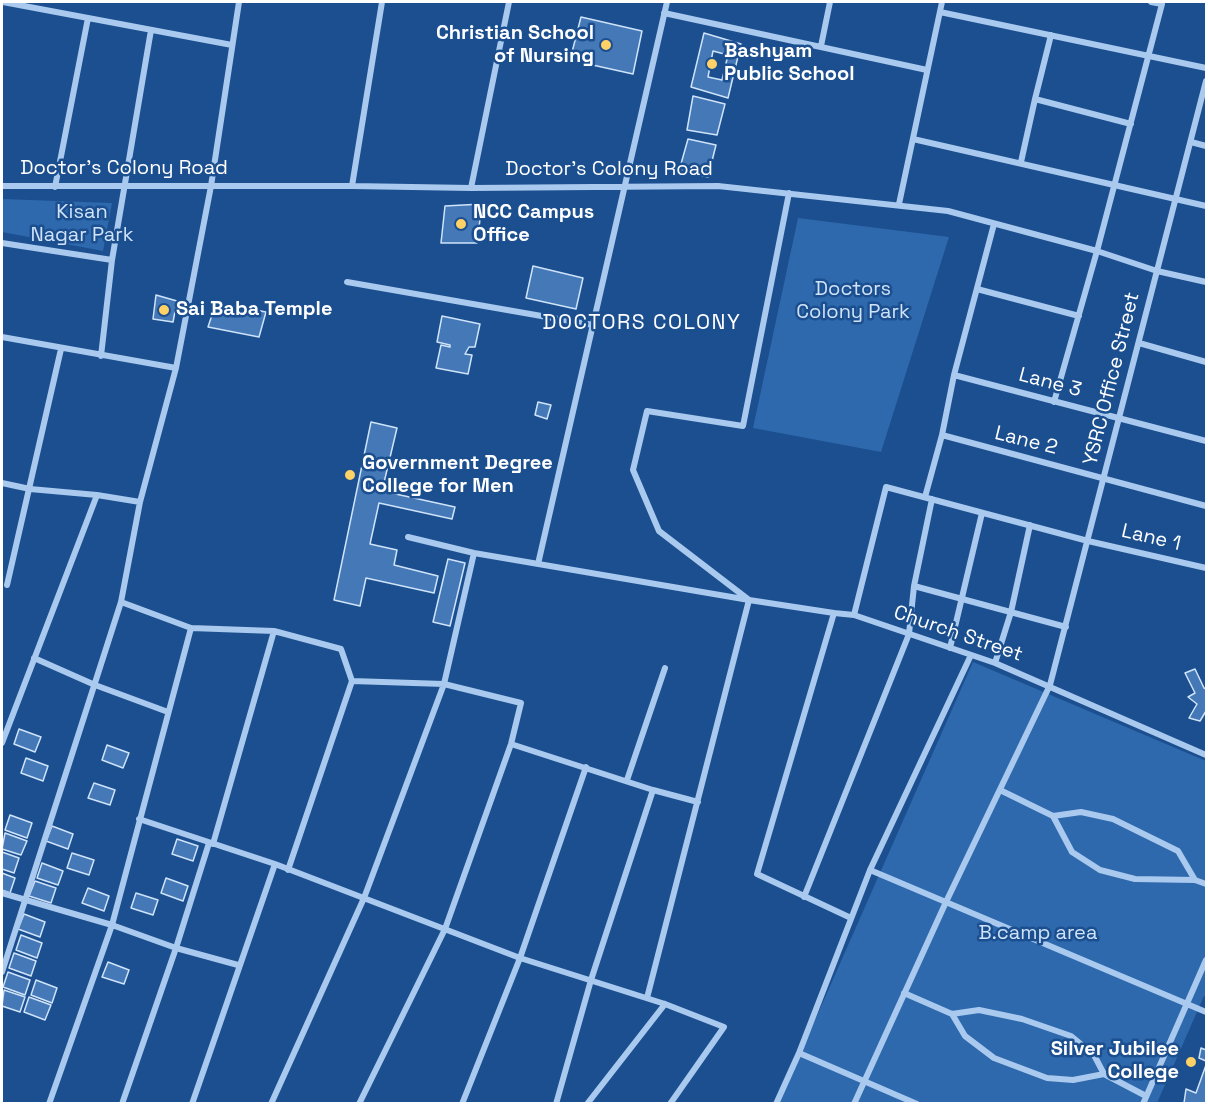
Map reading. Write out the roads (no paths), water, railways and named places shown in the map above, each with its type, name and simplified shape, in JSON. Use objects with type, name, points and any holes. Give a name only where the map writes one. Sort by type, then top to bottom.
[{"type":"street","points":[[3,2],[232,45]]},
{"type":"street","points":[[2,972],[121,602],[140,502],[176,368],[211,186],[239,2]]},
{"type":"street","points":[[352,186],[382,2]]},
{"type":"street","points":[[471,188],[509,2]]},
{"type":"street","points":[[538,564],[667,2]]},
{"type":"street","points":[[820,46],[830,2]]},
{"type":"street","points":[[899,204],[942,2]]},
{"type":"street","points":[[1054,402],[1097,251],[1162,3],[1151,2]]},
{"type":"street","points":[[940,12],[1206,68]]},
{"type":"street","points":[[664,13],[927,70]]},
{"type":"street","points":[[55,187],[88,18]]},
{"type":"street","points":[[101,356],[112,260],[151,30]]},
{"type":"street","points":[[1021,162],[1051,35]]},
{"type":"street","name":"YSRC Office Street","points":[[854,1104],[946,902],[1050,685],[1206,81]]},
{"type":"street","points":[[1035,99],[1131,124]]},
{"type":"street","points":[[913,139],[1206,206]]},
{"type":"street","points":[[1191,142],[1206,146]]},
{"type":"street","name":"Doctor's Colony Road","points":[[2,186],[471,188],[718,186],[948,211],[1097,251],[1157,271],[1206,282]]},
{"type":"street","points":[[647,998],[749,600],[659,531],[633,470],[646,411],[743,426],[789,194]]},
{"type":"street","points":[[804,897],[909,634],[928,498],[954,375],[994,224]]},
{"type":"street","points":[[2,243],[112,260]]},
{"type":"street","points":[[347,282],[593,325]]},
{"type":"street","points":[[977,289],[1079,316]]},
{"type":"street","points":[[2,337],[176,368]]},
{"type":"street","points":[[1139,343],[1206,362]]},
{"type":"street","points":[[7,585],[61,349]]},
{"type":"street","name":"Lane 3","points":[[954,375],[1206,441]]},
{"type":"street","name":"Lane 2","points":[[942,435],[1206,506]]},
{"type":"street","points":[[2,483],[30,489],[97,495],[140,502]]},
{"type":"street","name":"Lane 1","points":[[854,615],[886,487],[1088,541],[1206,568]]},
{"type":"street","points":[[2,743],[97,495]]},
{"type":"street","points":[[950,648],[982,513]]},
{"type":"street","points":[[995,663],[1011,612],[1030,525]]},
{"type":"street","name":"Church Street","points":[[408,537],[474,553],[749,600],[854,615],[995,663],[1050,685],[1206,755]]},
{"type":"street","points":[[271,1104],[364,898],[444,684],[474,553]]},
{"type":"street","points":[[914,586],[1066,627]]},
{"type":"street","points":[[121,602],[191,628],[274,631],[341,649],[352,681],[288,870]]},
{"type":"street","points":[[834,613],[757,874],[851,918]]},
{"type":"street","points":[[49,1104],[112,925],[191,628]]},
{"type":"street","points":[[122,1104],[211,844],[274,631]]},
{"type":"street","points":[[776,1104],[799,1053],[870,870],[971,655]]},
{"type":"street","points":[[34,658],[95,685],[168,712]]},
{"type":"street","points":[[627,780],[665,668]]},
{"type":"street","points":[[352,681],[444,684],[521,703],[511,744],[445,928],[359,1104]]},
{"type":"street","points":[[511,744],[653,790],[698,802]]},
{"type":"street","points":[[462,1104],[520,958],[586,767]]},
{"type":"street","points":[[556,1104],[591,980],[653,790]]},
{"type":"street","points":[[1000,790],[1053,816],[1081,812],[1113,819],[1178,851],[1195,880]]},
{"type":"street","points":[[1053,816],[1072,852],[1100,870],[1135,879],[1195,880],[1206,884]]},
{"type":"street","points":[[139,819],[275,864],[520,958],[665,1004],[724,1027],[670,1104]]},
{"type":"street","points":[[192,1104],[238,965],[275,864]]},
{"type":"street","points":[[870,870],[1206,1012]]},
{"type":"street","points":[[2,893],[238,965]]},
{"type":"street","points":[[1143,1104],[1206,960]]},
{"type":"street","points":[[904,993],[952,1014],[979,1010],[1022,1019],[1071,1036],[1094,1054],[1104,1074],[1146,1096]]},
{"type":"street","points":[[587,1104],[665,1004]]},
{"type":"street","points":[[952,1014],[965,1036],[994,1058],[1047,1078],[1073,1080],[1104,1074]]},
{"type":"street","points":[[799,1053],[917,1104]]},
{"type":"place","name":"Christian School of Nursing","points":[[606,45]]},
{"type":"place","name":"Bashyam Public School","points":[[712,64]]},
{"type":"place","name":"NCC Campus Office","points":[[461,224]]},
{"type":"place","name":"Sai Baba Temple","points":[[164,310]]},
{"type":"place","name":"Government Degree College for Men","points":[[350,475]]},
{"type":"place","name":"Silver Jubilee College","points":[[1191,1062]]},
{"type":"district","name":"DOCTORS COLONY","points":[[642,323]]},
{"type":"park label","name":"Kisan Nagar Park","points":[[82,224]]},
{"type":"park label","name":"Doctors Colony Park","points":[[853,302]]},
{"type":"park label","name":"B.camp area","points":[[1038,934]]}]
